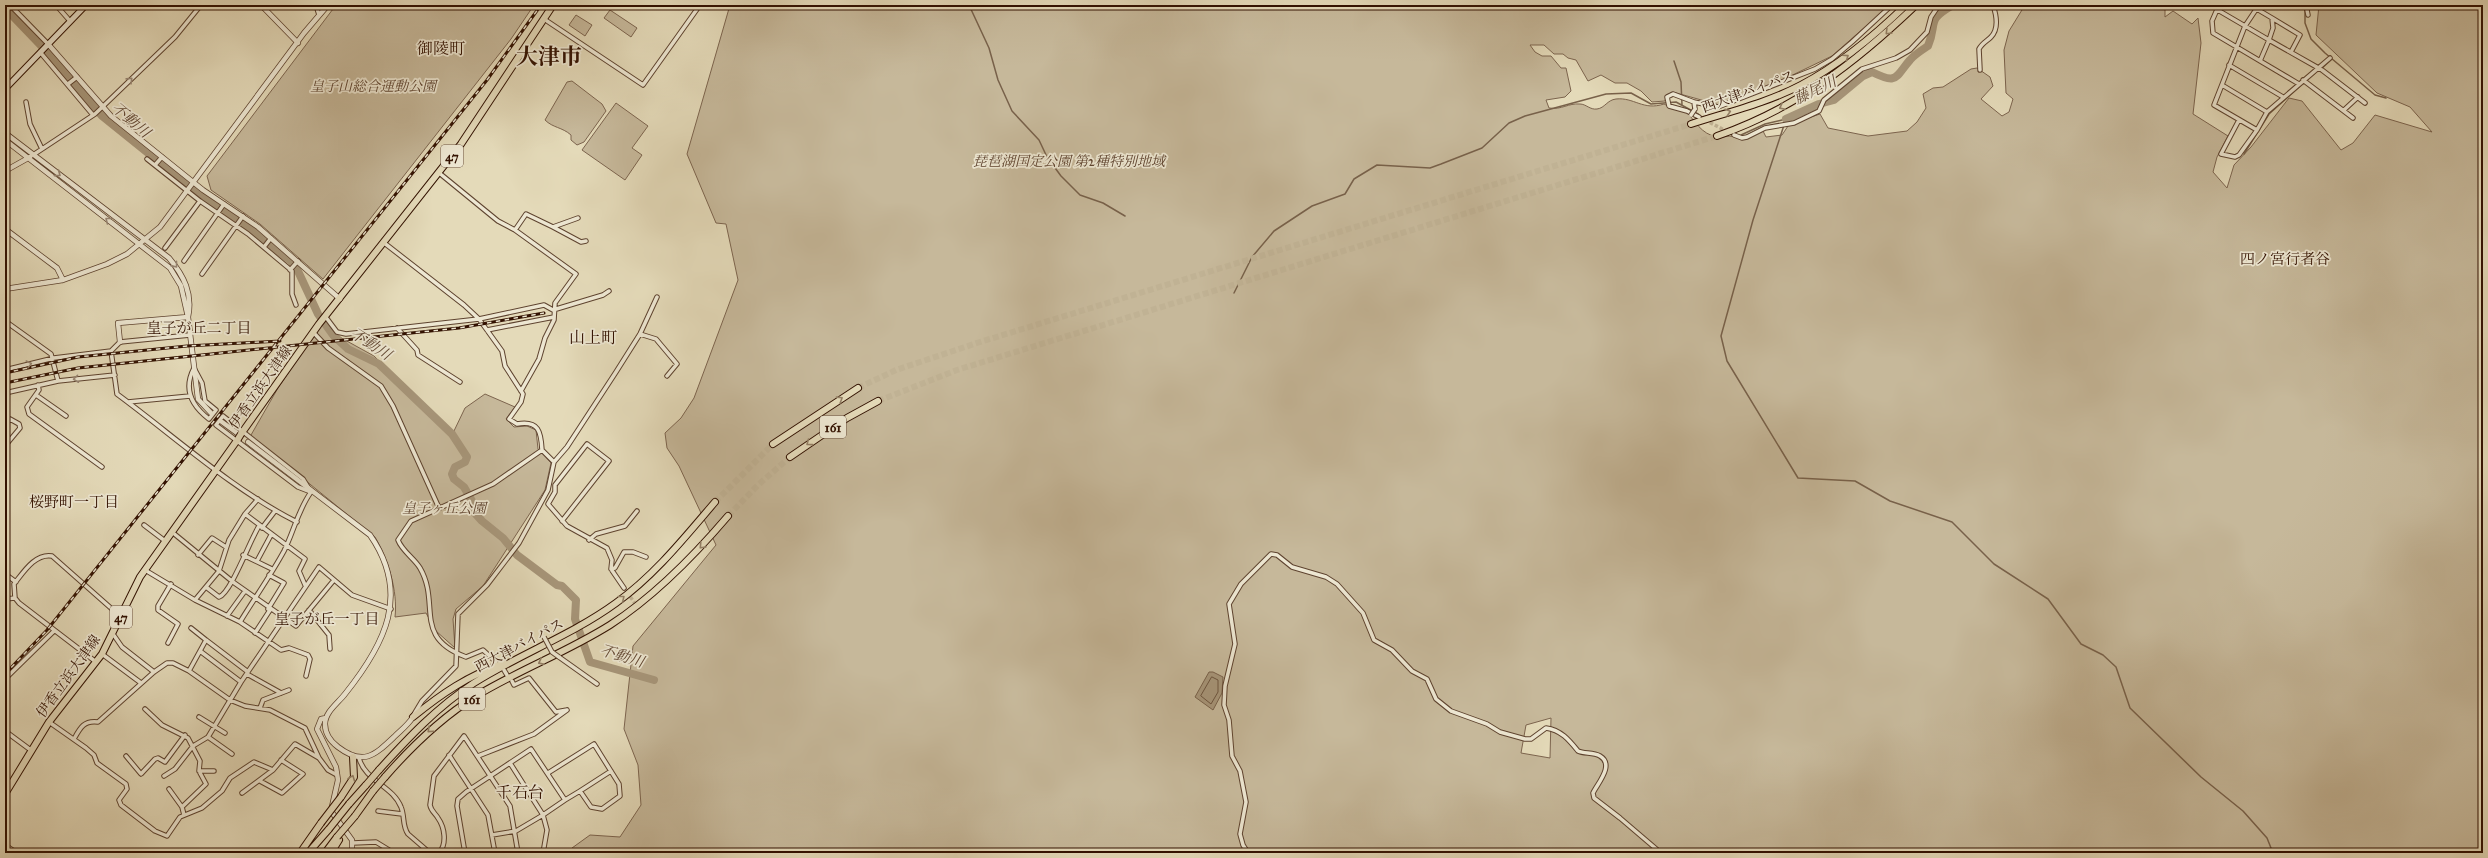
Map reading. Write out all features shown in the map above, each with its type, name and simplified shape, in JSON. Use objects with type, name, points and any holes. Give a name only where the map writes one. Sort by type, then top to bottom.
[{"type":"main road","points":[[5,89],[86,5]]},
{"type":"main road","name":"伊香立浜大津線","points":[[5,794],[49,722],[102,654],[145,570],[324,317],[340,299],[464,139],[553,5]]},
{"type":"main road","name":"西大津バイパス","points":[[1691,124],[1764,101],[1800,85],[1855,51],[1906,5]]},
{"type":"main road","name":"西大津バイパス","points":[[1717,136],[1748,125],[1807,94],[1863,54],[1916,5]]},
{"type":"main road","name":"161","points":[[773,444],[858,388]]},
{"type":"main road","name":"161","points":[[790,457],[835,426],[878,401]]},
{"type":"main road","name":"西大津バイパス","points":[[308,853],[379,770],[420,726],[441,707],[475,683],[590,620],[641,583],[662,563],[716,502]]},
{"type":"main road","name":"西大津バイパス","points":[[324,853],[338,838],[385,777],[417,742],[462,706],[504,680],[593,634],[646,599],[701,548],[728,516]]},
{"type":"main road","points":[[413,717],[430,702],[467,678],[520,657]]},
{"type":"main road","points":[[300,853],[354,777],[356,757]]},
{"type":"main road","points":[[331,853],[338,838]]},
{"type":"street","points":[[10,5],[76,77],[101,108],[194,184],[271,238],[340,299]]},
{"type":"street","points":[[56,5],[70,21]]},
{"type":"street","points":[[5,171],[30,157],[94,114],[175,36],[201,5]]},
{"type":"street","points":[[261,5],[298,43]]},
{"type":"street","points":[[316,5],[319,15]]},
{"type":"street","points":[[5,289],[63,280],[107,264],[126,254],[160,227],[188,192],[298,43],[328,5]]},
{"type":"street","points":[[544,19],[643,85],[700,5]]},
{"type":"street","points":[[1699,117],[1681,109],[1672,108],[1666,100],[1669,95],[1673,94],[1694,102],[1718,107],[1815,69],[1842,50],[1892,5]]},
{"type":"street","points":[[1734,135],[1742,138],[1765,128],[1809,118],[1822,106],[1824,100],[1862,69],[1896,58],[1910,50],[1927,32],[1931,17],[1939,5]]},
{"type":"street","points":[[1980,70],[1979,49],[1990,38],[1995,29],[1996,17],[1993,5]]},
{"type":"street","points":[[2219,5],[2212,21],[2213,33],[2299,84]]},
{"type":"street","points":[[2250,5],[2300,35],[2291,52]]},
{"type":"street","points":[[2257,130],[2214,105],[2245,26],[2259,5]]},
{"type":"street","points":[[2307,6],[2308,15]]},
{"type":"street","points":[[2216,9],[2319,69],[2365,103]]},
{"type":"street","points":[[2260,61],[2273,28],[2272,18]]},
{"type":"street","points":[[40,52],[94,114]]},
{"type":"street","points":[[2239,120],[2221,154],[2235,157],[2239,155],[2257,130],[2267,112],[2330,58]]},
{"type":"street","points":[[2229,66],[2283,97]]},
{"type":"street","points":[[69,84],[76,77]]},
{"type":"street","points":[[2303,80],[2353,118]]},
{"type":"street","points":[[2222,85],[2267,112]]},
{"type":"street","points":[[2344,110],[2358,97]]},
{"type":"street","points":[[26,102],[30,124],[42,149]]},
{"type":"street","points":[[1691,115],[1695,109],[1694,102]]},
{"type":"street","points":[[5,133],[30,157],[170,268],[181,286],[188,318],[198,399],[211,413]]},
{"type":"street","points":[[5,140],[145,239],[169,258],[186,282],[190,306],[188,318]]},
{"type":"street","points":[[155,165],[162,157]]},
{"type":"street","points":[[147,159],[200,201],[237,226],[290,270],[292,274],[292,294],[296,305]]},
{"type":"street","points":[[438,172],[498,221],[515,230],[576,274],[555,303],[553,310],[554,317],[539,359],[521,391],[521,402],[509,419],[513,423],[526,422],[537,428],[541,435],[542,450],[554,462]]},
{"type":"street","points":[[165,248],[200,201]]},
{"type":"street","points":[[184,261],[224,204]]},
{"type":"street","points":[[515,230],[526,214],[581,242],[586,241]]},
{"type":"street","points":[[202,274],[243,217]]},
{"type":"street","points":[[553,227],[578,218]]},
{"type":"street","points":[[5,229],[57,268],[63,280]]},
{"type":"street","points":[[264,247],[271,238]]},
{"type":"street","points":[[383,242],[464,305],[478,319],[502,351],[505,366],[521,391]]},
{"type":"street","points":[[290,270],[298,261]]},
{"type":"street","points":[[324,317],[339,333],[397,328],[478,319],[544,305],[553,310],[603,295],[609,291]]},
{"type":"street","points":[[356,757],[374,754],[384,747],[413,717],[422,701],[456,666],[458,654],[458,614],[487,585],[519,543],[548,490],[551,480],[550,473],[554,462],[579,428],[640,334],[657,297]]},
{"type":"street","points":[[487,330],[554,317]]},
{"type":"street","points":[[120,342],[118,323],[188,318]]},
{"type":"street","points":[[5,321],[51,354],[54,358],[58,381]]},
{"type":"street","points":[[397,328],[417,350],[418,355],[460,382]]},
{"type":"street","points":[[313,332],[328,348],[381,386],[393,406],[440,508]]},
{"type":"street","points":[[640,334],[656,339],[676,364],[667,376]]},
{"type":"street","points":[[5,370],[54,358],[111,351],[120,342],[190,335]]},
{"type":"street","points":[[111,351],[117,394],[258,499],[297,522]]},
{"type":"street","points":[[194,368],[202,383],[205,401],[216,410],[209,419],[195,408],[190,396],[189,381],[194,368]]},
{"type":"street","points":[[5,393],[58,381],[115,375]]},
{"type":"street","points":[[38,385],[39,390],[27,407],[29,414],[102,467]]},
{"type":"street","points":[[36,395],[66,416]]},
{"type":"street","points":[[128,402],[190,396]]},
{"type":"street","points":[[239,436],[223,416],[216,425],[239,436],[303,479],[312,492]]},
{"type":"street","points":[[5,417],[19,424],[20,428],[5,446]]},
{"type":"street","points":[[5,425],[10,419]]},
{"type":"street","points":[[222,422],[298,487],[312,492]]},
{"type":"street","points":[[248,442],[312,492],[361,527],[376,543],[390,587],[391,609],[378,647],[361,674],[326,718],[321,719],[317,729],[336,767],[337,775],[331,811],[353,843],[352,853]]},
{"type":"street","points":[[562,521],[609,461],[588,444],[557,482],[548,504],[562,521],[573,531],[607,548],[612,560],[611,569],[624,588]]},
{"type":"street","points":[[496,662],[483,650],[466,657],[458,654],[441,641],[433,632],[424,577],[420,568],[398,540],[411,521],[475,494],[493,484],[542,450]]},
{"type":"street","points":[[551,480],[557,482]]},
{"type":"street","points":[[240,622],[287,545],[297,522],[298,514],[312,492]]},
{"type":"street","points":[[195,600],[219,571],[226,547],[245,514],[258,499]]},
{"type":"street","points":[[206,587],[220,597],[233,582],[243,555],[261,527],[276,511]]},
{"type":"street","points":[[589,540],[596,534],[625,526],[637,511]]},
{"type":"street","points":[[245,514],[305,559],[299,571],[305,585]]},
{"type":"street","points":[[144,525],[166,541]]},
{"type":"street","points":[[172,532],[198,555],[233,582],[269,609],[296,626],[334,580]]},
{"type":"street","points":[[257,561],[271,535]]},
{"type":"street","points":[[198,555],[212,538],[226,547]]},
{"type":"street","points":[[611,569],[615,568],[624,552],[633,552],[646,557]]},
{"type":"street","points":[[1248,853],[1243,845],[1240,834],[1246,802],[1240,771],[1232,756],[1229,720],[1224,705],[1225,686],[1235,644],[1229,604],[1232,595],[1241,584],[1271,554],[1277,555],[1292,567],[1326,577],[1337,584],[1363,613],[1374,640],[1392,650],[1412,671],[1427,679],[1436,699],[1446,708],[1487,724],[1500,732],[1525,739],[1531,739],[1544,729],[1555,730],[1568,739],[1578,752],[1599,756],[1604,762],[1605,771],[1601,781],[1593,793],[1594,798],[1661,853]]},
{"type":"street","points":[[15,598],[16,582],[31,564],[45,555],[52,556],[121,617]]},
{"type":"street","points":[[243,555],[272,569]]},
{"type":"street","points":[[164,776],[175,769],[193,746],[208,737],[241,682],[319,566],[352,595],[391,609]]},
{"type":"street","points":[[145,570],[195,600],[240,622],[281,650],[289,648],[308,654],[310,659],[306,676]]},
{"type":"street","points":[[5,574],[16,582]]},
{"type":"street","points":[[255,632],[284,583],[269,575]]},
{"type":"street","points":[[168,643],[178,624],[158,610],[158,606],[170,584]]},
{"type":"street","points":[[226,616],[245,590]]},
{"type":"street","points":[[5,599],[15,598],[54,631],[96,662]]},
{"type":"street","points":[[309,610],[329,635],[330,649]]},
{"type":"street","points":[[191,628],[247,673],[281,693]]},
{"type":"street","points":[[5,679],[54,631]]},
{"type":"street","points":[[113,634],[122,646],[154,672]]},
{"type":"street","points":[[544,637],[552,652],[597,684]]},
{"type":"street","points":[[189,671],[206,640]]},
{"type":"street","points":[[200,652],[241,682]]},
{"type":"street","points":[[102,654],[141,683]]},
{"type":"street","points":[[74,739],[83,724],[98,722],[154,672],[167,663],[173,663],[189,671],[230,700],[245,706],[270,710],[305,728],[319,758],[328,770],[337,775]]},
{"type":"street","points":[[504,670],[507,675]]},
{"type":"street","points":[[478,756],[534,734],[567,710],[556,712],[529,678],[514,685],[512,681]]},
{"type":"street","points":[[260,708],[263,700],[289,690]]},
{"type":"street","points":[[145,709],[162,725],[185,735],[193,746],[200,761],[199,771],[205,780],[205,788],[182,807]]},
{"type":"street","points":[[199,717],[225,734]]},
{"type":"street","points":[[326,718],[326,730],[330,739],[356,757],[361,767],[396,798],[401,807],[405,830],[428,852]]},
{"type":"street","points":[[49,722],[94,755],[97,763],[126,784],[127,789],[119,800],[121,805],[155,831],[167,836],[180,817],[194,809],[202,808],[222,791],[230,778],[254,762],[273,770]]},
{"type":"street","points":[[5,731],[32,751]]},
{"type":"street","points":[[126,756],[141,774],[155,759],[158,758],[165,762],[185,735]]},
{"type":"street","points":[[439,853],[445,846],[441,822],[431,810],[430,802],[433,778],[464,736],[510,806],[516,831],[518,853]]},
{"type":"street","points":[[208,737],[232,754]]},
{"type":"street","points":[[242,793],[273,770],[295,744],[319,758]]},
{"type":"street","points":[[548,773],[594,744],[619,784],[620,796],[602,808],[591,807],[580,791]]},
{"type":"street","points":[[465,853],[457,806],[460,797],[471,788],[531,749],[565,800]]},
{"type":"street","points":[[449,755],[488,815],[495,853]]},
{"type":"street","points":[[260,781],[282,793],[303,774],[281,760]]},
{"type":"street","points":[[510,763],[543,814],[547,830],[543,853]]},
{"type":"street","points":[[199,771],[214,771]]},
{"type":"street","points":[[492,835],[516,831],[611,771]]},
{"type":"street","points":[[169,789],[182,807],[184,815]]},
{"type":"street","points":[[378,811],[402,814]]},
{"type":"street","points":[[353,843],[376,842],[394,853]]},
{"type":"street","points":[[5,845],[17,853]]},
{"type":"green space","name":"皇子山総合運動公園","points":[[336,5],[534,5],[511,39],[323,279],[260,224],[211,190],[207,176]]},
{"type":"green space","name":"琵琶湖国定公園 第2種特別地域","points":[[730,5],[1890,5],[1832,56],[1774,84],[1719,105],[1673,92],[1666,95],[1665,101],[1652,102],[1641,91],[1627,83],[1615,83],[1601,75],[1588,81],[1576,60],[1568,58],[1563,54],[1554,54],[1544,45],[1530,45],[1535,52],[1542,56],[1551,56],[1561,68],[1566,68],[1571,91],[1565,97],[1546,100],[1549,108],[1580,104],[1592,109],[1597,109],[1616,99],[1628,100],[1650,106],[1664,104],[1674,109],[1686,111],[1699,127],[1711,135],[1717,137],[1732,136],[1738,138],[1763,131],[1766,137],[1782,135],[1794,117],[1800,113],[1811,117],[1820,114],[1828,128],[1868,136],[1907,131],[1917,122],[1926,108],[1923,94],[1933,88],[1943,87],[1971,69],[1977,68],[1990,77],[1993,86],[1981,99],[2002,116],[2009,112],[2013,99],[2006,93],[2004,50],[2009,31],[2025,5],[2165,5],[2165,17],[2173,11],[2192,24],[2198,18],[2201,43],[2193,114],[2228,136],[2217,157],[2213,172],[2227,188],[2234,165],[2251,147],[2289,98],[2302,101],[2341,150],[2353,143],[2375,115],[2432,132],[2410,107],[2377,93],[2316,35],[2319,5],[2483,5],[2483,853],[571,853],[572,848],[590,835],[620,837],[641,805],[638,765],[624,729],[633,646],[716,545],[679,466],[667,448],[665,433],[681,418],[694,398],[738,280],[726,224],[716,223],[687,154]],"holes":[[[1551,718],[1550,758],[1521,753],[1526,725]]]},
{"type":"green space","points":[[610,10],[637,28],[631,37],[604,18]]},
{"type":"green space","points":[[576,15],[592,25],[585,36],[569,25]]},
{"type":"green space","points":[[572,81],[602,104],[606,111],[584,142],[577,145],[571,140],[571,135],[564,130],[551,125],[545,120],[567,82]]},
{"type":"green space","points":[[616,103],[648,126],[632,148],[642,155],[625,180],[582,150]]},
{"type":"green space","name":"皇子ヶ丘公園","points":[[324,320],[336,335],[374,356],[453,433],[465,408],[485,394],[515,407],[506,419],[514,427],[527,426],[536,430],[538,449],[551,463],[545,490],[483,586],[456,609],[453,619],[455,648],[436,631],[426,613],[395,617],[396,607],[391,576],[384,555],[375,537],[251,435],[278,388]]},
{"type":"water","points":[[1209,672],[1213,672],[1223,677],[1222,693],[1213,710],[1195,697]]},
{"type":"waterway","points":[[969,5],[989,48],[998,80],[1012,111],[1039,140],[1047,157],[1061,176],[1080,195],[1103,203],[1125,216]]},
{"type":"waterway","name":"藤尾川","points":[[1786,119],[1819,104],[1834,100],[1863,76],[1872,72],[1887,78],[1898,75],[1912,58],[1928,46],[1935,19],[1944,10],[1953,5]]},
{"type":"waterway","points":[[2305,7],[2305,23],[2311,39],[2325,53],[2375,95],[2386,98]]},
{"type":"waterway","name":"不動川","points":[[5,8],[51,56],[102,116],[200,195],[244,224],[291,261],[297,269],[318,314],[333,335],[348,349],[379,364],[452,434],[467,457],[465,462],[455,467],[452,474],[454,479],[464,487],[472,501],[473,511],[482,521],[503,538],[517,555],[557,585],[562,586],[576,600],[575,619],[590,662],[654,680]]},
{"type":"waterway","points":[[2321,69],[2332,59]]},
{"type":"waterway","points":[[1674,61],[1681,82],[1682,105]]},
{"type":"waterway","points":[[2244,154],[2269,114],[2315,73]]},
{"type":"waterway","points":[[1234,293],[1252,257],[1274,231],[1312,206],[1345,194],[1354,179],[1377,165],[1430,168],[1482,148],[1509,123],[1525,116],[1606,94],[1631,93],[1651,104],[1676,102],[1698,114]]},
{"type":"waterway","points":[[1786,119],[1753,220],[1721,336],[1727,361],[1798,478],[1855,481],[1890,501],[1952,522],[1994,564],[2048,599],[2081,644],[2103,655],[2116,667],[2130,708],[2201,777],[2243,811],[2267,838],[2273,853]]},
{"type":"waterway","points":[[1741,135],[1765,124],[1786,119]]},
{"type":"tunnel","points":[[1705,120],[1734,135]]},
{"type":"tunnel","points":[[858,388],[896,370],[980,342],[1691,124]]},
{"type":"tunnel","points":[[878,401],[957,370],[1717,136]]},
{"type":"tunnel","points":[[211,413],[222,422]]},
{"type":"tunnel","points":[[715,502],[773,444]]},
{"type":"tunnel","points":[[728,516],[758,485],[790,457]]},
{"type":"tunnel","points":[[624,588],[639,609]]},
{"type":"railway","points":[[5,674],[47,630],[487,80],[541,5]]},
{"type":"railway","points":[[5,383],[78,368],[459,328],[544,313]]},
{"type":"railway","points":[[5,373],[78,357],[187,346],[280,341]]},
{"type":"district","name":"御陵町","points":[[441,48]]},
{"type":"district","name":"大津市","points":[[549,56]]},
{"type":"district","name":"四ノ宮行者谷","points":[[2285,259]]},
{"type":"district","name":"皇子が丘二丁目","points":[[199,328]]},
{"type":"district","name":"山上町","points":[[593,337]]},
{"type":"district","name":"桜野町一丁目","points":[[74,502]]},
{"type":"district","name":"皇子が丘一丁目","points":[[327,619]]},
{"type":"district","name":"千石台","points":[[520,792]]}]
